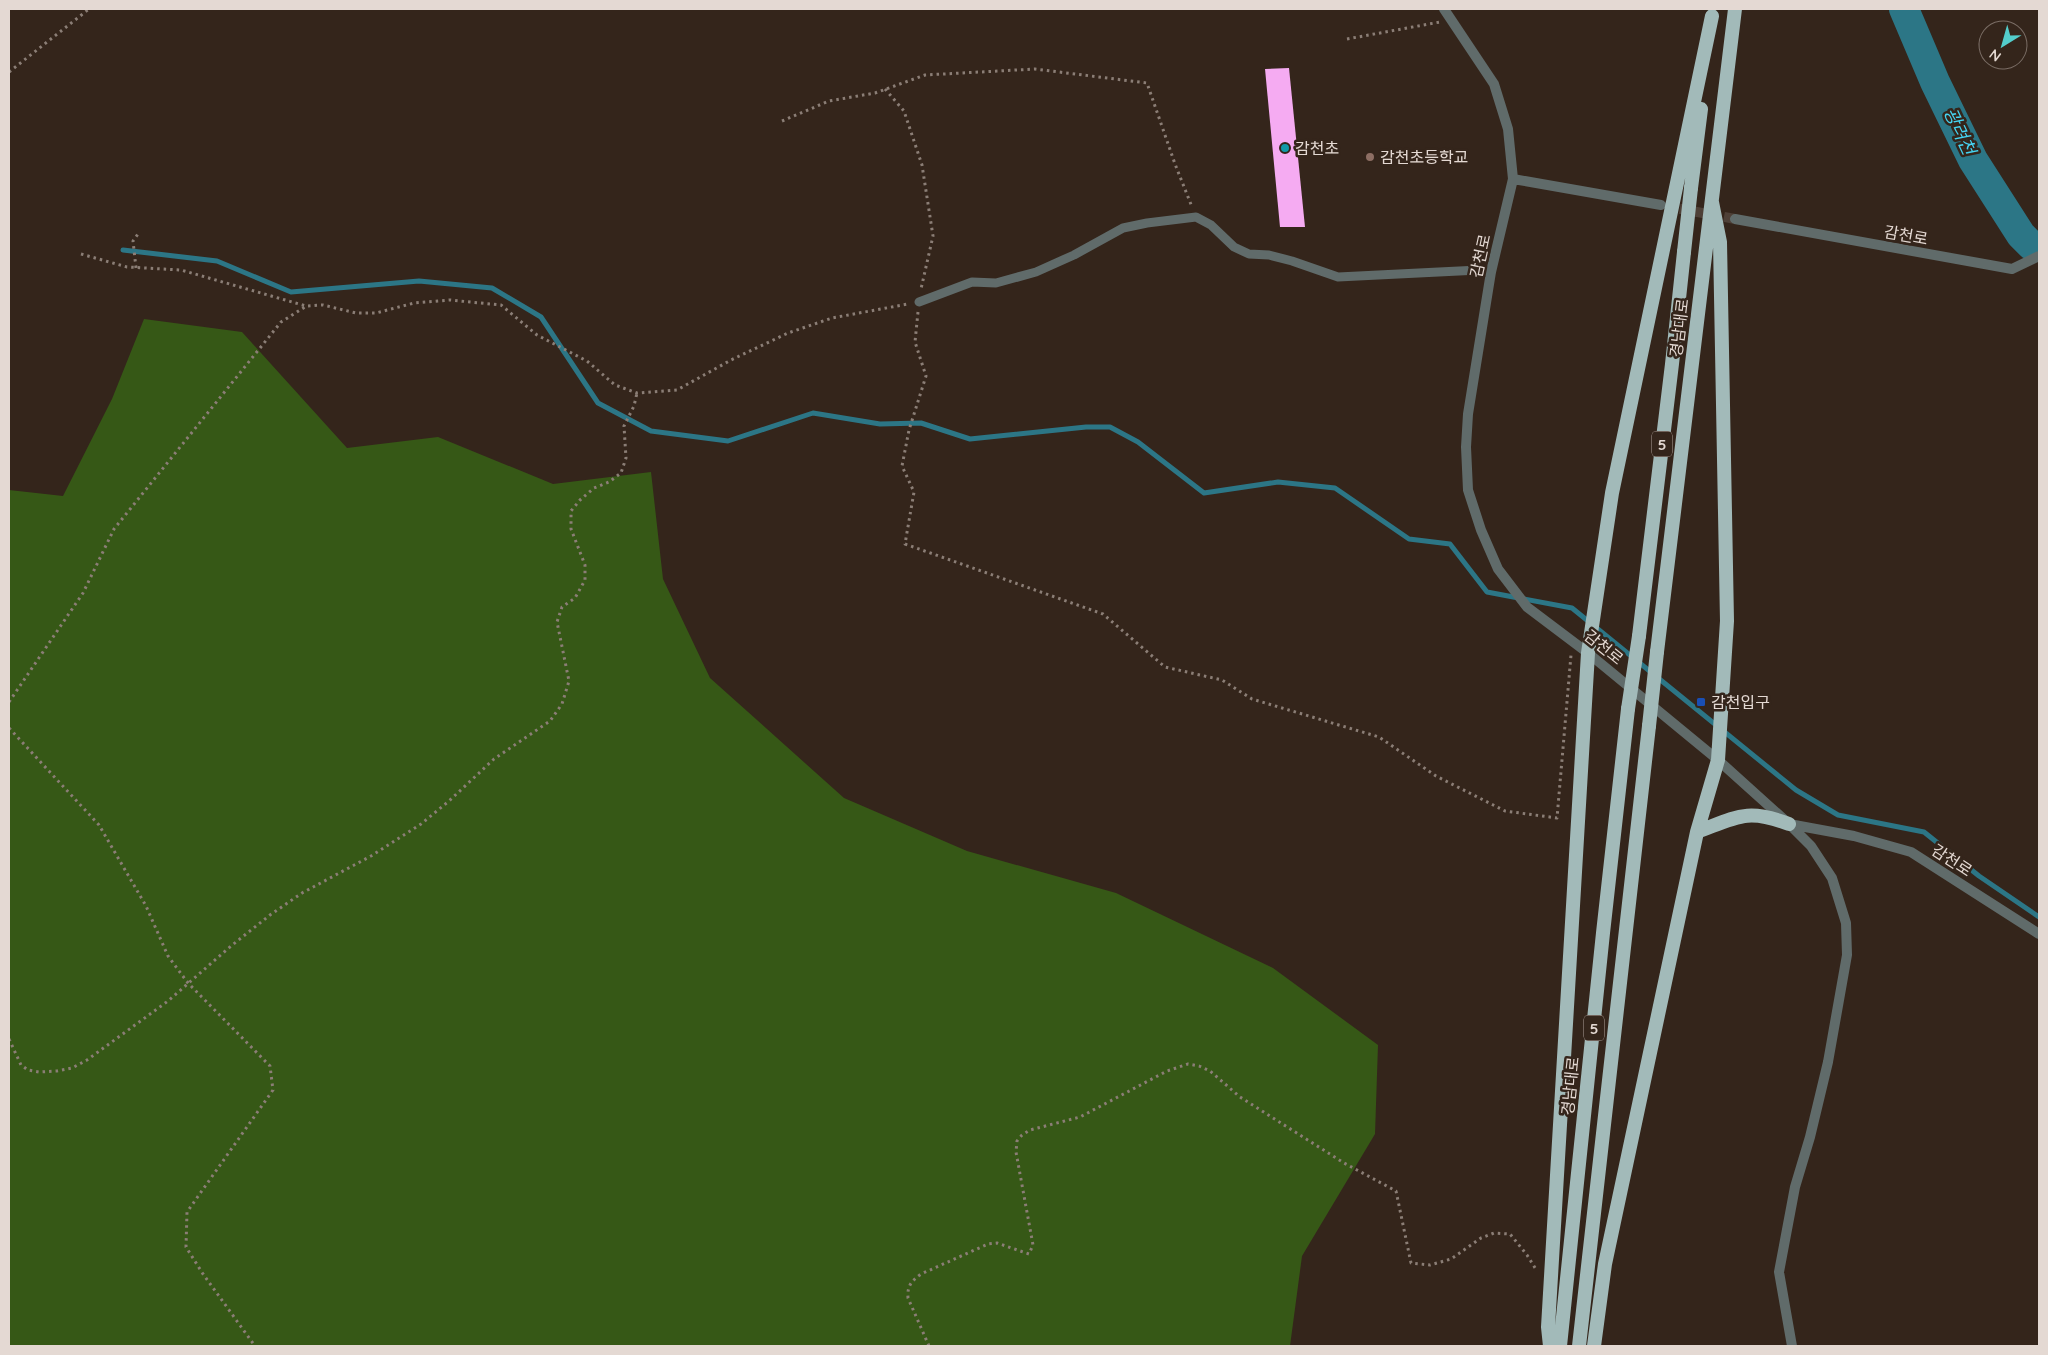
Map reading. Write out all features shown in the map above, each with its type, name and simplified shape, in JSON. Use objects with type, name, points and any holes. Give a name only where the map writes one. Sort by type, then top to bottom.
[{"type":"highway","name":"경남대로","points":[[1579,1346],[1657,652],[1735,9]]},
{"type":"highway","name":"경남대로","points":[[1560,1346],[1628,709],[1671,374],[1691,188],[1713,12]]},
{"type":"highway","points":[[1550,1346],[1548,1327],[1588,654],[1612,493],[1713,12]]},
{"type":"highway","points":[[1594,1346],[1605,1264],[1697,832],[1718,760],[1727,621],[1720,242],[1712,202]]},
{"type":"highway","points":[[1697,832],[1745,814],[1768,816],[1789,824]]},
{"type":"street","name":"감천로","points":[[1444,9],[1450,21],[1468,43],[1494,84],[1508,129],[1513,178],[1491,272],[1468,414],[1466,447],[1468,490],[1481,530],[1498,569],[1527,606],[1718,760],[1789,824],[1854,836],[1911,852],[2039,934]]},
{"type":"street","points":[[1450,21],[1452,9]]},
{"type":"street","points":[[1513,178],[1661,206]]},
{"type":"street","name":"감천로","points":[[1736,219],[2012,269],[2039,256]]},
{"type":"street","points":[[1789,824],[1811,846],[1832,878],[1846,923],[1847,955],[1828,1062],[1810,1137],[1795,1187],[1779,1272],[1792,1346]]},
{"type":"lane","points":[[919,302],[972,282],[996,283],[1036,272],[1074,255],[1123,228],[1196,217],[1212,225],[1234,247],[1249,254],[1292,261],[1338,277],[1479,270],[1491,272]]},
{"type":"path","points":[[9,72],[88,9]]},
{"type":"path","points":[[1347,39],[1450,21]]},
{"type":"path","points":[[782,121],[829,101],[875,93],[924,75],[1035,69],[1147,83],[1175,164],[1196,217]]},
{"type":"path","points":[[885,89],[904,111],[922,165],[933,236],[919,302],[915,342],[926,376],[909,430],[902,466],[914,492],[905,544],[1103,614],[1165,667],[1222,680],[1252,700],[1379,737],[1436,776],[1505,810],[1557,818],[1572,641]]},
{"type":"path","points":[[136,268],[133,241],[138,234]]},
{"type":"path","points":[[81,254],[127,267],[181,270],[306,306],[323,305],[356,313],[376,313],[414,303],[450,300],[501,305],[544,339],[587,361],[615,385],[637,394],[677,390],[731,360],[780,337],[832,318],[919,302]]},
{"type":"path","points":[[9,702],[83,593],[114,529],[282,322],[306,306]]},
{"type":"path","points":[[9,1040],[20,1065],[28,1070],[39,1072],[72,1068],[87,1060],[168,1001],[231,946],[302,893],[371,856],[422,824],[494,759],[541,729],[555,715],[562,704],[569,681],[557,632],[557,622],[562,607],[575,598],[584,580],[585,565],[571,529],[571,511],[594,488],[609,482],[621,473],[626,458],[624,426],[634,406],[637,394]]},
{"type":"path","points":[[9,728],[99,825],[146,906],[168,956],[188,983],[270,1066],[274,1090],[187,1212],[186,1248],[202,1274],[255,1346]]},
{"type":"path","points":[[930,1346],[908,1298],[908,1289],[912,1281],[921,1274],[988,1244],[997,1243],[1029,1254],[1033,1246],[1016,1152],[1017,1141],[1022,1135],[1042,1126],[1080,1117],[1167,1071],[1188,1064],[1210,1071],[1240,1097],[1344,1163],[1396,1191],[1411,1264],[1430,1265],[1451,1259],[1481,1238],[1494,1233],[1510,1234],[1527,1255],[1550,1292]]},
{"type":"green space","points":[[144,319],[242,332],[347,448],[438,437],[553,484],[651,472],[663,579],[710,678],[844,798],[967,851],[1116,893],[1273,968],[1378,1045],[1375,1134],[1302,1256],[1290,1346],[9,1346],[9,490],[63,496],[112,399]]},
{"type":"building","name":"감천초","points":[[1289,68],[1305,227],[1280,227],[1265,69]]},
{"type":"waterway","name":"광려천","points":[[1904,9],[1935,82],[1973,160],[2021,235],[2031,245]]},
{"type":"waterway","points":[[123,250],[217,261],[291,292],[419,281],[492,288],[541,317],[598,403],[651,431],[728,441],[813,413],[880,424],[921,423],[970,439],[1086,427],[1110,427],[1138,442],[1204,493],[1278,482],[1335,488],[1409,539],[1450,544],[1487,592],[1572,608],[1796,790],[1838,815],[1924,832],[1979,876],[2039,917]]},
{"type":"tunnel","points":[[1665,206],[1735,219]]},
{"type":"place","name":"감천초","points":[[1285,148]]},
{"type":"place","name":"감천초등학교","points":[[1370,157]]},
{"type":"place","name":"감천입구","points":[[1701,702]]}]
